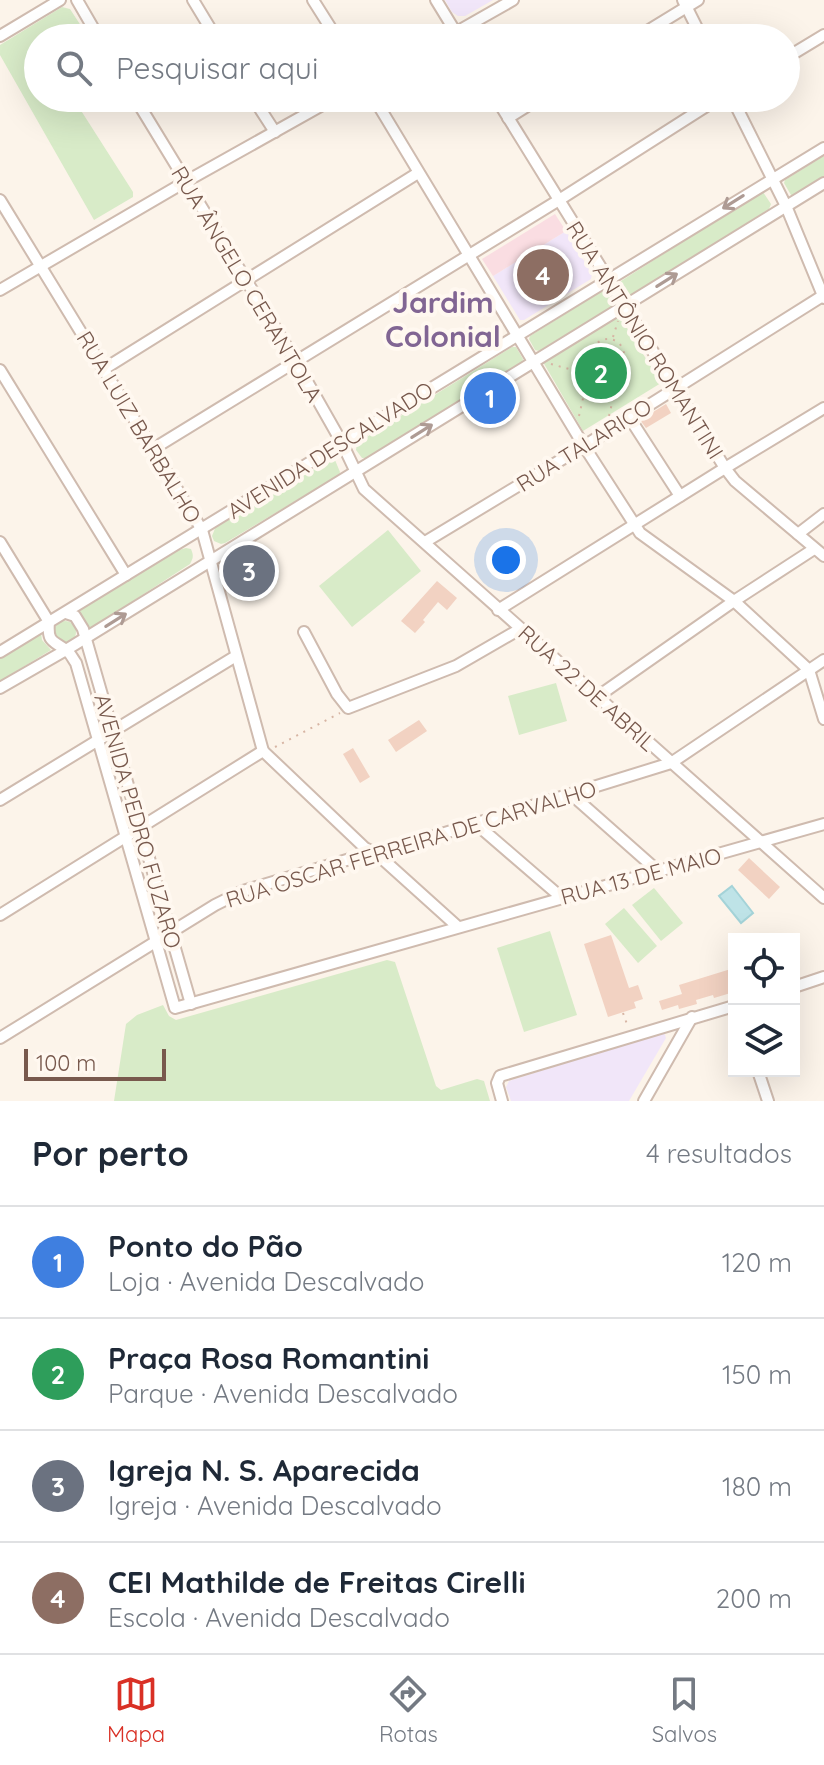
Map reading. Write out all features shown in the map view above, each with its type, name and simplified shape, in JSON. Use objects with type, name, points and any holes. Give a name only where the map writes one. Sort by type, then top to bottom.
[{"type":"street","points":[[0,36],[60,0]]},
{"type":"street","points":[[77,0],[91,24]]},
{"type":"street","points":[[193,0],[208,24]]},
{"type":"street","points":[[313,0],[328,24]]},
{"type":"street","points":[[436,0],[451,24]]},
{"type":"street","points":[[475,24],[513,0]]},
{"type":"street","points":[[656,24],[685,3],[698,0]]},
{"type":"street","points":[[685,3],[695,24]]},
{"type":"street","points":[[800,50],[824,35]]},
{"type":"street","name":"RUA ÂNGELO CERANTOLA","points":[[143,112],[296,362],[356,473]]},
{"type":"street","points":[[262,112],[275,132]]},
{"type":"street","points":[[0,290],[310,112]]},
{"type":"street","points":[[382,112],[640,533],[734,601],[809,670],[824,719]]},
{"type":"street","name":"RUA ANTÔNIO ROMANTINI","points":[[504,112],[608,280],[622,311],[725,468],[735,481],[824,556]]},
{"type":"street","points":[[508,118],[518,112]]},
{"type":"street","points":[[153,449],[697,112]]},
{"type":"street","points":[[739,112],[786,206],[824,296]]},
{"type":"street","name":"AVENIDA DESCALVADO","points":[[0,652],[824,148]]},
{"type":"street","points":[[104,369],[418,173]]},
{"type":"street","name":"AVENIDA DESCALVADO","points":[[0,688],[622,311],[824,183]]},
{"type":"street","name":"RUA LUIZ BARBALHO","points":[[0,200],[202,530],[263,751]]},
{"type":"street","name":"RUA TALARICO","points":[[425,542],[824,296]]},
{"type":"street","points":[[0,370],[126,575]]},
{"type":"street","points":[[498,610],[824,408]]},
{"type":"street","points":[[629,417],[680,496]]},
{"type":"street","name":"RUA 22 DE ABRIL","points":[[356,473],[364,489],[824,898]]},
{"type":"street","points":[[798,534],[824,514]]},
{"type":"street","points":[[0,542],[49,622],[48,632],[54,644],[66,650]]},
{"type":"street","points":[[597,697],[814,549]]},
{"type":"street","points":[[66,613],[75,616],[85,639]]},
{"type":"street","points":[[304,632],[337,694],[348,708],[456,666],[520,629]]},
{"type":"street","name":"AVENIDA PEDRO FUZARO","points":[[85,639],[191,1004]]},
{"type":"street","name":"AVENIDA PEDRO FUZARO","points":[[66,650],[76,663],[175,1008]]},
{"type":"street","points":[[0,800],[236,656]]},
{"type":"street","name":"RUA OSCAR FERREIRA DE CARVALHO","points":[[0,1038],[215,905],[243,891],[360,856],[377,854],[671,763],[824,660]]},
{"type":"street","points":[[0,915],[263,751],[365,848],[377,854],[458,927]]},
{"type":"street","points":[[572,795],[659,872]]},
{"type":"street","points":[[475,823],[562,898]]},
{"type":"street","name":"RUA 13 DE MAIO","points":[[175,1008],[824,824]]},
{"type":"street","points":[[800,985],[824,977]]},
{"type":"street","points":[[502,1101],[497,1083],[500,1076],[728,1008]]},
{"type":"street","points":[[644,1101],[692,1017]]},
{"type":"street","points":[[760,1077],[768,1101]]},
{"type":"path","points":[[613,339],[622,311]]},
{"type":"path","points":[[577,423],[593,347],[601,339],[618,341],[625,354],[609,416]]},
{"type":"path","points":[[592,358],[602,370],[613,370],[622,364]]},
{"type":"path","points":[[538,362],[588,374]]},
{"type":"path","points":[[263,751],[348,708]]},
{"type":"path","points":[[623,1013],[631,1036]]},
{"type":"shaded area","points":[[445,0],[493,0],[465,16],[458,16]]},
{"type":"shaded area","points":[[555,214],[566,231],[493,276],[482,259]]},
{"type":"shaded area","points":[[566,231],[592,274],[591,279],[520,320],[493,276]]},
{"type":"shaded area","points":[[664,1032],[666,1038],[629,1101],[511,1101],[506,1087],[509,1081]]},
{"type":"green space","points":[[62,7],[70,9],[80,24],[34,24]]},
{"type":"green space","points":[[24,30],[24,97],[0,55],[0,45]]},
{"type":"green space","points":[[32,112],[82,112],[133,192],[133,197],[94,220]]},
{"type":"green space","points":[[824,156],[824,177],[791,195],[785,180]]},
{"type":"green space","points":[[763,192],[771,204],[769,209],[626,296],[619,285],[621,281]]},
{"type":"green space","points":[[602,291],[607,292],[613,306],[539,351],[535,350],[530,336]]},
{"type":"green space","points":[[619,315],[661,383],[583,431],[543,362]]},
{"type":"green space","points":[[516,347],[522,363],[367,458],[362,458],[356,450],[357,443]]},
{"type":"green space","points":[[330,460],[335,460],[339,475],[225,543],[214,541],[212,536],[216,526]]},
{"type":"green space","points":[[388,530],[421,571],[352,627],[319,586]]},
{"type":"green space","points":[[186,548],[193,553],[190,564],[89,628],[79,611]]},
{"type":"green space","points":[[65,621],[73,624],[76,632],[73,640],[65,643],[57,640],[54,632],[57,624]]},
{"type":"green space","points":[[41,633],[42,640],[51,650],[0,681],[0,658]]},
{"type":"green space","points":[[556,683],[567,721],[519,735],[508,696]]},
{"type":"green space","points":[[654,888],[683,923],[661,941],[632,905]]},
{"type":"green space","points":[[624,908],[657,946],[638,963],[605,924]]},
{"type":"green space","points":[[550,931],[577,1015],[524,1032],[497,948]]},
{"type":"green space","points":[[387,960],[395,962],[436,1086],[441,1090],[477,1079],[484,1081],[490,1101],[114,1101],[126,1024],[137,1015],[163,1005],[169,1016],[176,1020]]},
{"type":"water","points":[[732,886],[753,913],[741,923],[719,896]]},
{"type":"building","points":[[666,404],[671,413],[646,428],[640,420]]},
{"type":"building","points":[[437,581],[457,598],[447,610],[438,602],[415,633],[401,621]]},
{"type":"building","points":[[419,720],[427,731],[396,752],[388,740]]},
{"type":"building","points":[[353,748],[370,777],[360,783],[343,754]]},
{"type":"building","points":[[749,858],[780,887],[769,899],[738,870]]},
{"type":"building","points":[[611,935],[629,988],[638,985],[643,999],[634,1002],[636,1008],[608,1017],[584,944]]},
{"type":"building","points":[[728,970],[728,994],[696,1000],[697,1004],[679,1009],[678,1005],[662,1010],[659,1001],[682,994],[679,985]]},
{"type":"place","name":"CEI Mathilde de Freitas Cirelli","points":[[543,275]]},
{"type":"place","name":"Praça Rosa Romantini","points":[[601,373]]},
{"type":"place","name":"Ponto do Pão","points":[[490,398]]},
{"type":"place","name":"Igreja N. S. Aparecida","points":[[249,571]]},
{"type":"district","name":"Jardim Colonial","points":[[443,319]]}]
